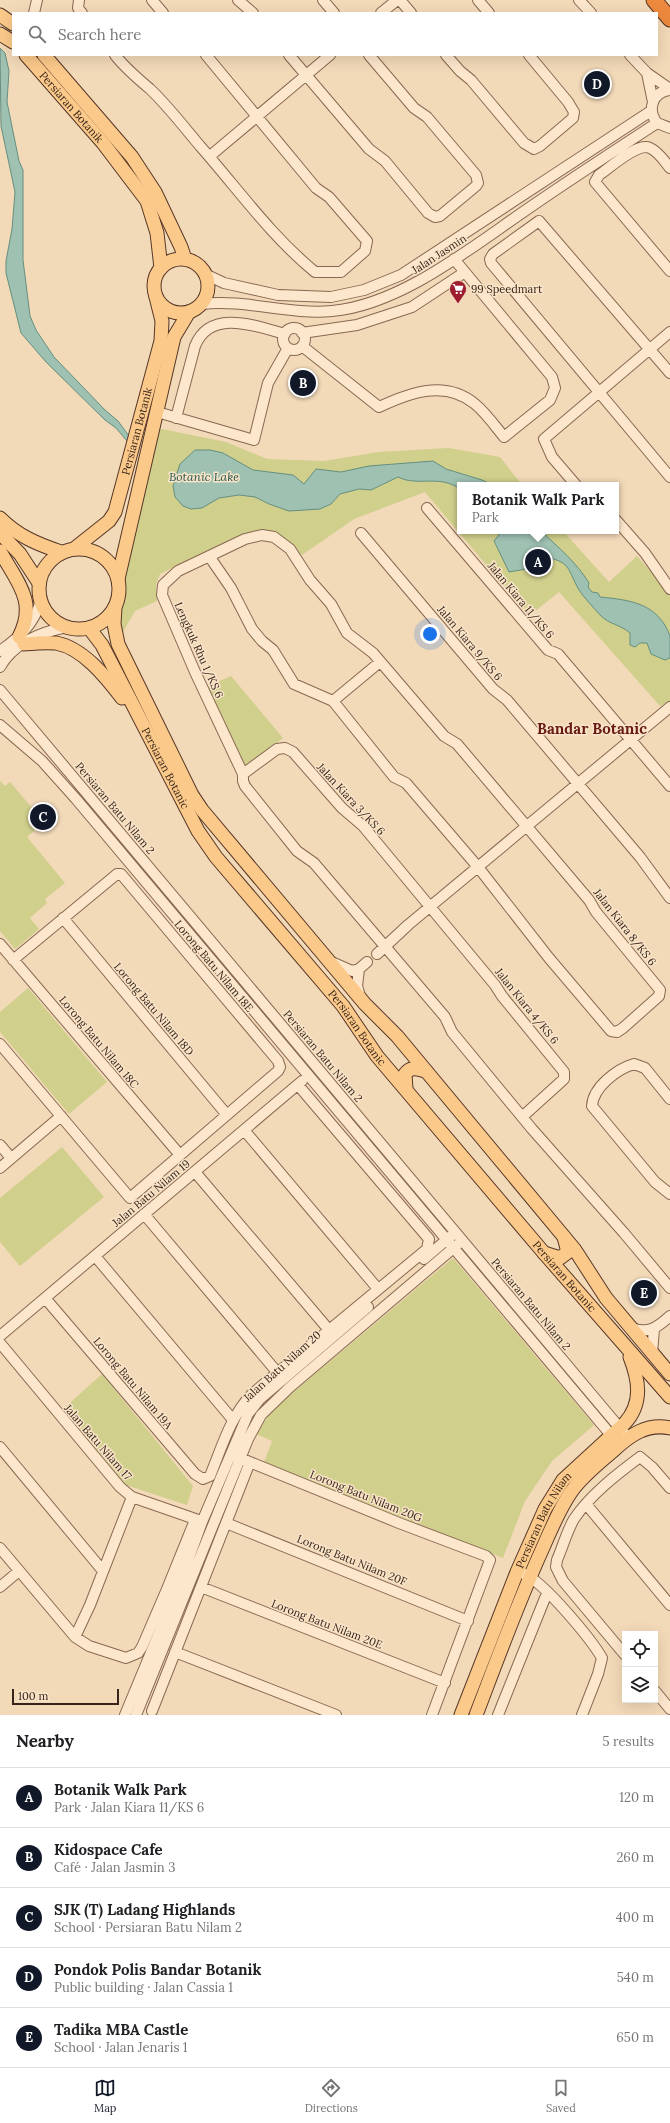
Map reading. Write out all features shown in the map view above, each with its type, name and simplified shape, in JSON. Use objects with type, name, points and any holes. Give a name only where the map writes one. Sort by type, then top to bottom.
[{"type":"highway","points":[[654,0],[670,20]]},
{"type":"main road","points":[[1,17],[12,23]]},
{"type":"main road","points":[[0,34],[12,41]]},
{"type":"main road","name":"Persiaran Botanik","points":[[27,56],[103,143],[147,201],[157,233],[161,268]]},
{"type":"main road","name":"Persiaran Botanik","points":[[45,56],[132,157],[154,192],[181,247],[185,259]]},
{"type":"main road","points":[[185,259],[198,264],[207,275],[209,285],[207,295],[202,304],[189,312],[181,313],[166,309],[156,297],[154,282],[161,268],[168,262],[185,259]]},
{"type":"main road","name":"Persiaran Botanik","points":[[75,548],[109,521],[115,512],[161,341],[162,321],[156,297]]},
{"type":"main road","name":"Persiaran Botanik","points":[[118,579],[174,337],[189,312]]},
{"type":"main road","points":[[0,518],[12,530],[24,537],[61,552]]},
{"type":"main road","points":[[0,533],[20,554],[39,583]]},
{"type":"main road","points":[[75,548],[92,551],[106,559],[114,568],[118,579],[119,593],[115,607],[100,623],[89,628],[67,627],[51,617],[41,601],[39,583],[43,570],[51,560],[61,552],[75,548]]},
{"type":"main road","points":[[0,551],[22,587],[26,601],[26,618],[22,640],[57,644],[73,650],[104,676],[140,721]]},
{"type":"main road","name":"Persiaran Botanic","points":[[115,607],[114,624],[118,644],[192,794],[202,810],[365,1004],[397,1036],[576,1250],[606,1298],[670,1374]]},
{"type":"main road","name":"Persiaran Botanic","points":[[89,628],[102,645],[188,814],[208,845],[343,1006],[377,1056],[544,1253],[670,1397]]},
{"type":"main road","points":[[406,1089],[405,1074],[408,1070],[413,1068],[426,1071]]},
{"type":"main road","points":[[544,1253],[560,1258],[565,1256],[568,1252],[564,1237]]},
{"type":"main road","name":"Persiaran Batu Nilam","points":[[476,1715],[530,1576],[554,1523],[571,1492],[620,1437],[633,1413],[639,1392],[636,1373],[626,1346]]},
{"type":"main road","name":"Persiaran Batu Nilam","points":[[461,1715],[517,1572],[545,1509],[563,1480],[620,1437],[657,1426],[670,1428]]},
{"type":"street","points":[[34,12],[38,0]]},
{"type":"street","points":[[78,0],[78,8],[81,12]]},
{"type":"street","points":[[152,0],[162,12]]},
{"type":"street","points":[[238,0],[253,12]]},
{"type":"street","points":[[323,0],[333,12]]},
{"type":"street","points":[[382,12],[397,0]]},
{"type":"street","points":[[400,0],[410,12]]},
{"type":"street","points":[[478,0],[488,12]]},
{"type":"street","points":[[579,0],[590,12]]},
{"type":"street","points":[[116,56],[137,79],[150,89],[210,156],[260,219],[315,272],[341,272],[365,251],[367,241],[329,198],[316,188],[207,56]]},
{"type":"street","points":[[290,56],[368,149],[385,161],[431,216],[440,216],[476,186],[478,182],[476,175],[427,117],[414,108],[370,56]]},
{"type":"street","points":[[210,156],[307,76],[329,56]]},
{"type":"street","points":[[447,56],[460,71],[472,80],[524,143],[534,149],[573,118],[574,112],[568,102],[530,56]]},
{"type":"street","points":[[631,56],[646,73],[670,89]]},
{"type":"street","points":[[646,73],[652,107],[658,123],[670,128]]},
{"type":"street","name":"Jalan Jasmin","points":[[207,275],[224,283],[278,295],[331,297],[364,290],[401,275],[414,267],[652,107],[660,93],[670,89]]},
{"type":"street","name":"Jalan Jasmin","points":[[202,304],[217,302],[276,309],[332,311],[368,304],[408,288],[658,123]]},
{"type":"street","points":[[670,168],[657,152],[646,147],[636,149],[599,175],[595,182],[670,271]]},
{"type":"street","points":[[670,373],[541,222],[536,222],[493,254],[490,259],[491,263],[670,477]]},
{"type":"street","points":[[302,346],[378,407],[407,394],[432,390],[446,391],[474,404],[504,437],[550,400],[555,388],[552,377],[454,259]]},
{"type":"street","points":[[302,333],[304,338],[302,346],[295,350],[288,348],[284,343],[285,334],[294,329],[302,333],[357,325],[412,307],[465,272]]},
{"type":"street","points":[[176,418],[195,346],[199,337],[205,331],[219,323],[228,323],[252,326],[285,334]]},
{"type":"street","points":[[573,482],[552,457],[544,439],[599,393],[649,348],[670,332]]},
{"type":"street","points":[[157,412],[254,440],[268,383],[288,348]]},
{"type":"street","name":"Jalan Kiara 11/KS 6","points":[[427,508],[548,650],[558,654],[670,786]]},
{"type":"street","points":[[619,523],[645,553],[670,588]]},
{"type":"street","name":"Jalan Kiara 9/KS 6","points":[[361,533],[493,689],[507,700],[640,858],[670,898]]},
{"type":"street","name":"Lengkuk Rhu 1/KS 6","points":[[380,662],[366,647],[347,633],[331,604],[310,580],[290,549],[274,537],[262,535],[244,539],[178,571],[167,579],[163,585],[162,595],[195,672],[243,774],[242,781],[245,786],[297,851],[314,863],[386,946],[445,1017],[452,1032],[670,1288]]},
{"type":"street","points":[[209,556],[236,596],[252,629],[274,650],[294,684],[333,701],[394,777],[406,783],[478,867]]},
{"type":"street","points":[[0,667],[4,660],[22,640],[41,601]]},
{"type":"street","points":[[0,651],[22,640],[41,633],[67,627]]},
{"type":"street","points":[[333,701],[380,662]]},
{"type":"street","name":"Jalan Kiara 8/KS 6","points":[[380,662],[444,736],[457,744],[589,900],[596,912],[660,990],[659,996],[617,1032],[611,1031],[549,958],[478,867]]},
{"type":"street","name":"Persiaran Batu Nilam 2","points":[[0,690],[455,1232],[620,1437]]},
{"type":"street","points":[[377,954],[430,907],[670,707]]},
{"type":"street","points":[[0,725],[42,761],[115,845],[453,1249],[620,1437]]},
{"type":"street","name":"Jalan Kiara 3/KS 6","points":[[243,774],[277,749],[289,749],[342,808],[363,826],[430,907]]},
{"type":"street","points":[[115,845],[124,838]]},
{"type":"street","name":"Lorong Batu Nilam 18E","points":[[63,918],[116,874],[126,878],[278,1061],[280,1067],[278,1071],[227,1115]]},
{"type":"street","name":"Jalan Kiara 4/KS 6","points":[[430,907],[564,1072],[564,1079],[522,1116]]},
{"type":"street","points":[[13,960],[63,918]]},
{"type":"street","name":"Lorong Batu Nilam 18D","points":[[63,918],[227,1115]]},
{"type":"street","name":"Lorong Batu Nilam 18C","points":[[0,944],[180,1156]]},
{"type":"street","points":[[323,955],[337,966],[347,971],[363,966],[357,986],[365,1004]]},
{"type":"street","points":[[0,1044],[130,1198],[227,1115]]},
{"type":"street","points":[[670,1099],[645,1068],[639,1065],[628,1065],[612,1076],[598,1089],[592,1100],[592,1106],[655,1182],[670,1194]]},
{"type":"street","name":"Jalan Batu Nilam 19","points":[[0,1336],[317,1068]]},
{"type":"street","points":[[95,1256],[232,1420],[241,1405],[252,1394],[281,1376],[329,1330],[427,1249],[429,1239],[298,1084]]},
{"type":"street","points":[[0,1168],[61,1116]]},
{"type":"street","points":[[244,1130],[378,1289]]},
{"type":"street","points":[[0,1145],[11,1158]]},
{"type":"street","points":[[195,1172],[329,1330]]},
{"type":"street","points":[[144,1214],[290,1387]]},
{"type":"street","name":"Jalan Batu Nilam 20","points":[[125,1715],[179,1585],[198,1521],[248,1414],[281,1376],[455,1232]]},
{"type":"street","name":"Jalan Batu Nilam 20","points":[[135,1715],[142,1703],[197,1568],[245,1461],[253,1428],[261,1415],[290,1387],[462,1241]]},
{"type":"street","name":"Lorong Batu Nilam 19A","points":[[45,1298],[195,1474],[202,1478],[210,1476],[232,1420]]},
{"type":"street","points":[[630,1327],[639,1330],[654,1330],[670,1316]]},
{"type":"street","points":[[652,1354],[654,1330]]},
{"type":"street","name":"Jalan Batu Nilam 17","points":[[0,1343],[120,1488],[132,1497],[198,1521]]},
{"type":"street","points":[[0,1447],[103,1570]]},
{"type":"street","name":"Lorong Batu Nilam 20G","points":[[230,1454],[486,1556],[490,1560],[490,1564],[468,1621]]},
{"type":"street","points":[[622,1651],[563,1581],[556,1567],[557,1560],[574,1520],[586,1504],[613,1478],[640,1457],[652,1467],[670,1488]]},
{"type":"street","points":[[142,1703],[154,1713],[175,1652],[226,1523],[245,1461]]},
{"type":"street","points":[[75,1638],[132,1497]]},
{"type":"street","points":[[586,1504],[670,1605]]},
{"type":"street","points":[[0,1548],[75,1638],[89,1646],[126,1658],[132,1657],[142,1647],[198,1521]]},
{"type":"street","name":"Lorong Batu Nilam 20F","points":[[226,1523],[468,1621]]},
{"type":"street","name":"Jalan Batu Nilam 20","points":[[179,1585],[184,1582],[191,1564],[195,1564],[197,1568]]},
{"type":"street","points":[[0,1587],[19,1572]]},
{"type":"street","points":[[517,1572],[530,1576],[547,1593],[577,1625],[602,1658],[586,1713]]},
{"type":"street","name":"Lorong Batu Nilam 20E","points":[[201,1587],[445,1683]]},
{"type":"street","points":[[498,1715],[547,1593]]},
{"type":"street","points":[[432,1715],[468,1621]]},
{"type":"street","points":[[175,1652],[336,1715]]},
{"type":"street","points":[[135,1715],[133,1710],[143,1685],[144,1671]]},
{"type":"street","points":[[658,1695],[670,1709]]},
{"type":"shaded area","points":[[157,428],[226,442],[267,459],[324,461],[379,452],[449,448],[500,457],[520,482],[457,482],[457,530],[425,492],[354,519],[302,555],[269,530],[215,547],[160,574],[156,584],[157,601],[135,611],[120,637],[117,607]]},
{"type":"shaded area","points":[[460,534],[566,534],[609,582],[637,556],[670,594],[670,701],[660,706],[559,592],[529,616]]},
{"type":"shaded area","points":[[231,676],[283,738],[247,767],[241,765],[206,687]]},
{"type":"shaded area","points":[[0,781],[5,786],[10,782],[44,822],[27,837],[65,883],[45,899],[47,903],[30,918],[39,929],[15,949],[0,931]]},
{"type":"shaded area","points":[[28,988],[107,1082],[69,1114],[0,1032],[0,1012]]},
{"type":"shaded area","points":[[62,1147],[104,1197],[20,1266],[0,1242],[0,1198]]},
{"type":"shaded area","points":[[453,1258],[594,1425],[552,1461],[525,1501],[503,1558],[264,1462],[272,1441],[254,1433],[278,1405]]},
{"type":"shaded area","points":[[102,1374],[193,1486],[187,1505],[126,1485],[63,1409]]},
{"type":"water","points":[[0,48],[5,53],[9,71],[7,102],[19,161],[23,170],[23,260],[30,316],[36,330],[54,357],[105,410],[118,421],[129,436],[127,441],[116,428],[105,420],[46,362],[21,333],[6,273],[6,261],[12,229],[15,192],[1,126]]},
{"type":"water","name":"Botanic Lake","points":[[195,450],[210,450],[223,453],[253,470],[293,475],[304,484],[316,469],[341,472],[369,466],[433,461],[446,469],[486,482],[457,482],[457,488],[444,482],[413,481],[398,477],[371,490],[359,489],[340,494],[331,504],[320,509],[289,511],[255,497],[239,495],[219,498],[202,508],[191,509],[183,506],[175,497],[173,486],[180,464]]},
{"type":"water","points":[[544,534],[579,569],[589,583],[588,587],[592,592],[598,593],[600,597],[642,605],[650,610],[658,616],[665,625],[670,636],[670,658],[665,660],[651,654],[647,643],[640,643],[635,647],[630,645],[630,633],[601,616],[579,590],[567,567],[563,563],[541,556],[533,560],[534,566],[528,571],[526,569],[509,572],[494,541],[499,535]]},
{"type":"place","name":"Pondok Polis Bandar Botanik","points":[[597,84]]},
{"type":"place","name":"99 Speedmart","points":[[458,304]]},
{"type":"place","name":"Kidospace Cafe","points":[[303,383]]},
{"type":"place","name":"Botanik Walk Park","points":[[538,562]]},
{"type":"place","name":"SJK (T) Ladang Highlands","points":[[43,817]]},
{"type":"place","name":"Tadika MBA Castle","points":[[644,1293]]},
{"type":"district","name":"Bandar Botanic","points":[[592,729]]}]
